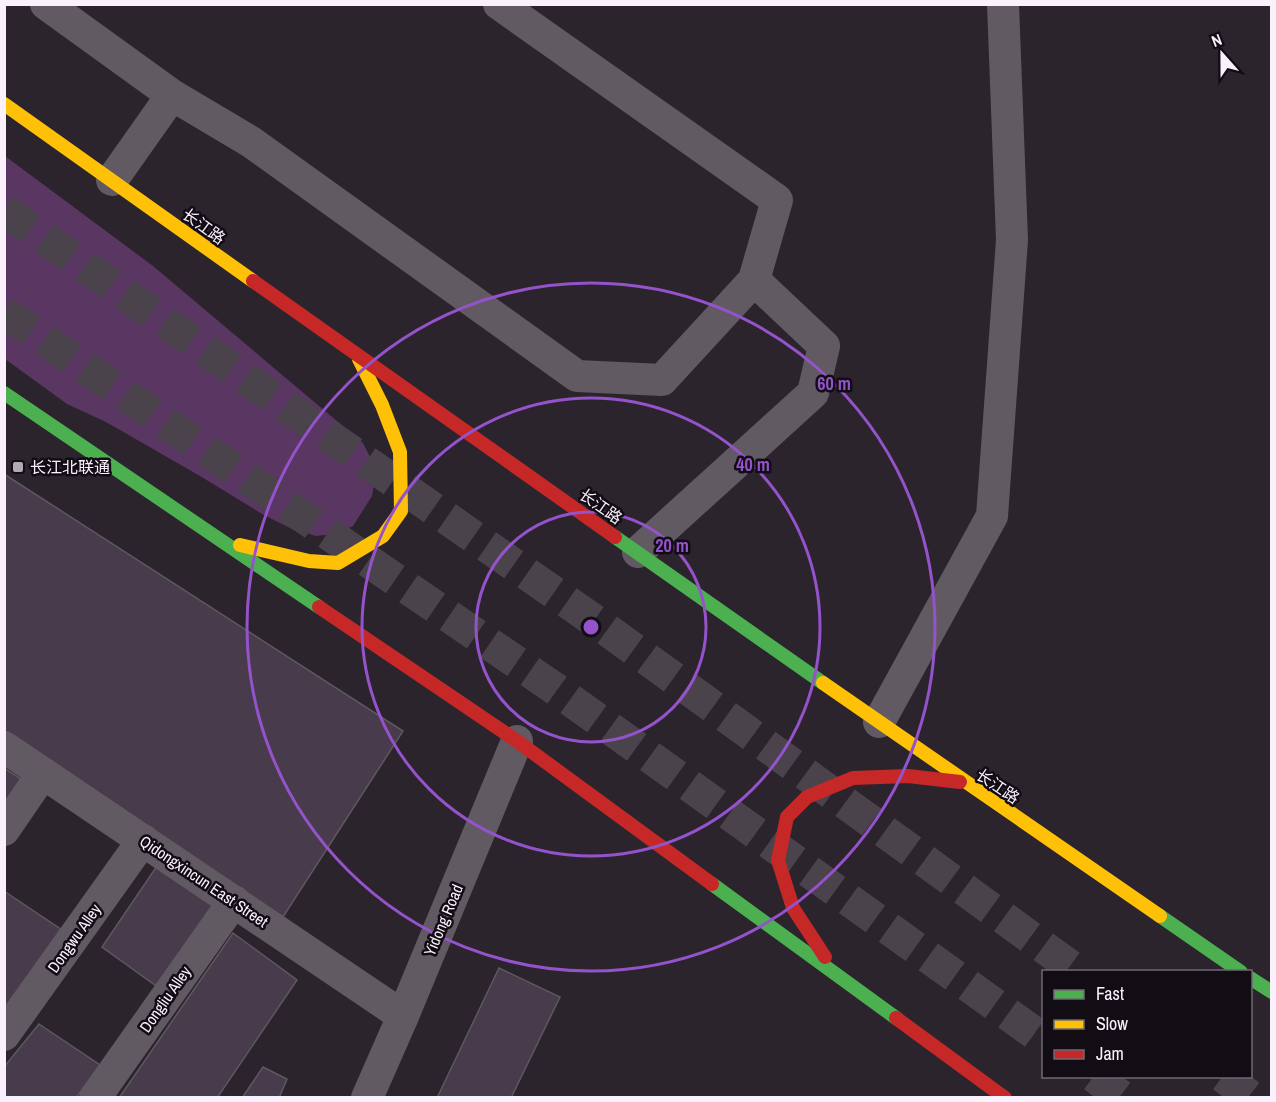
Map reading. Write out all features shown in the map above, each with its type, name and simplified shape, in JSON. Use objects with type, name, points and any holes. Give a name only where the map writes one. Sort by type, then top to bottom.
[{"type":"main road","name":"长江路","points":[[4,104],[965,783],[1238,970]]},
{"type":"main road","points":[[221,540],[309,561],[338,563],[383,536],[401,511],[400,452],[382,405],[357,355]]},
{"type":"main road","points":[[4,393],[517,741],[1005,1098]]},
{"type":"main road","points":[[836,974],[793,908],[778,860],[787,817],[807,797],[854,778],[908,776],[965,783]]},
{"type":"main road","points":[[1252,979],[1272,992]]},
{"type":"street","points":[[46,4],[172,95],[251,142],[577,376],[662,380],[754,280],[777,200],[499,4]]},
{"type":"street","points":[[879,722],[992,516],[1012,240],[1003,4]]},
{"type":"street","points":[[112,180],[172,95]]},
{"type":"street","points":[[638,552],[813,393],[824,346],[754,280]]},
{"type":"street","name":"Yidong Road","points":[[367,1098],[517,741]]},
{"type":"street","name":"Qidongxincun East Street","points":[[4,747],[403,1016]]},
{"type":"street","points":[[4,830],[43,773]]},
{"type":"street","name":"Dongwu Alley","points":[[4,1035],[143,840]]},
{"type":"street","name":"Dongliu Alley","points":[[95,1098],[234,901]]},
{"type":"shaded area","points":[[5,156],[153,266],[363,443],[371,459],[375,478],[372,496],[353,526],[335,534],[316,536],[292,529],[264,515],[106,422],[67,404],[5,359]]},
{"type":"building","points":[[4,474],[403,731],[283,917],[4,730]]},
{"type":"building","points":[[4,768],[21,779],[4,804]]},
{"type":"building","points":[[159,863],[219,904],[159,988],[102,947]]},
{"type":"building","points":[[4,891],[62,930],[4,1009]]},
{"type":"building","points":[[233,933],[297,980],[217,1098],[119,1098]]},
{"type":"building","points":[[499,968],[560,997],[511,1098],[437,1098]]},
{"type":"building","points":[[39,1024],[100,1065],[76,1098],[4,1098],[4,1067]]},
{"type":"building","points":[[263,1067],[287,1079],[279,1098],[242,1098]]},
{"type":"tunnel","points":[[4,210],[599,624],[1075,970]]},
{"type":"tunnel","points":[[4,312],[554,688],[1042,1039]]},
{"type":"tunnel","points":[[1097,1078],[1123,1098]]},
{"type":"tunnel","points":[[1226,1078],[1252,1098]]},
{"type":"traffic: fast","points":[[4,393],[319,607]]},
{"type":"traffic: fast","points":[[615,537],[823,683]]},
{"type":"traffic: fast","points":[[712,884],[896,1018]]},
{"type":"traffic: fast","points":[[1160,916],[1238,970]]},
{"type":"traffic: fast","points":[[1252,979],[1272,992]]},
{"type":"traffic: slow","points":[[4,104],[253,281]]},
{"type":"traffic: slow","points":[[240,545],[309,561],[338,563],[383,536],[401,511],[400,452],[382,405],[359,359]]},
{"type":"traffic: slow","points":[[823,683],[1160,916]]},
{"type":"traffic: jam","points":[[253,281],[615,537]]},
{"type":"traffic: jam","points":[[319,607],[517,741],[712,884]]},
{"type":"traffic: jam","points":[[825,957],[793,908],[778,860],[787,817],[807,797],[853,778],[908,776],[960,782]]},
{"type":"traffic: jam","points":[[896,1018],[1005,1098]]},
{"type":"place","name":"长江北联通","points":[[18,467]]}]
